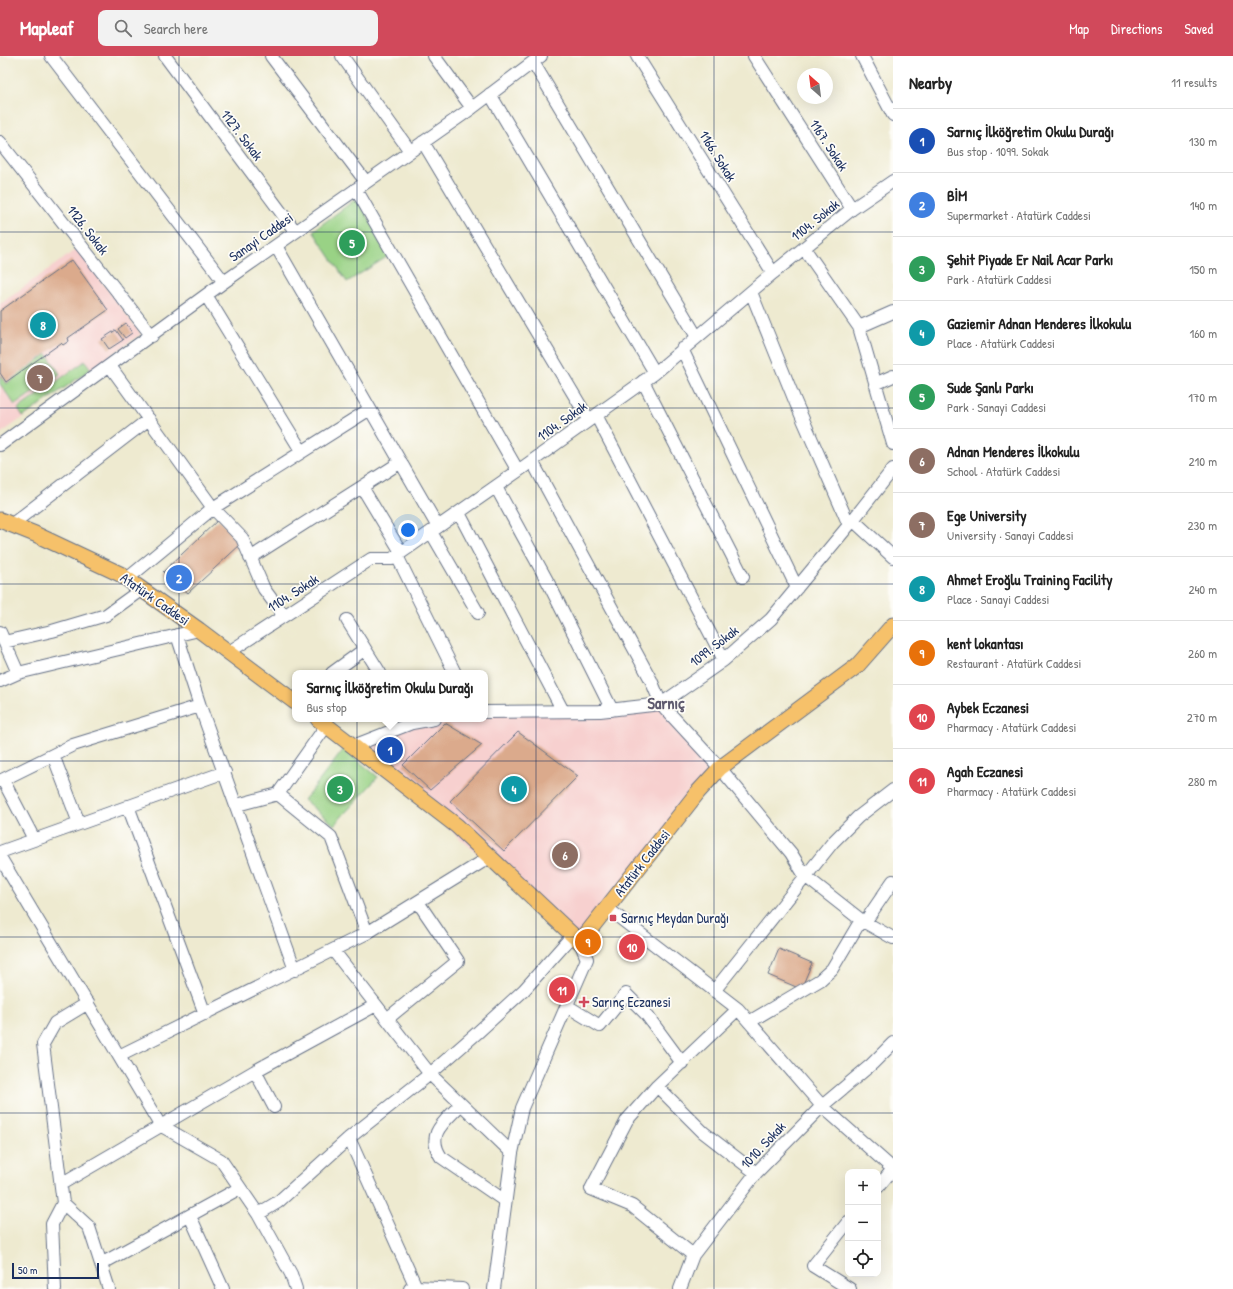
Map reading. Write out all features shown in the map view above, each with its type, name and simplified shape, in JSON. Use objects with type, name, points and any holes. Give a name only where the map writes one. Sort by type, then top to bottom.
[{"type":"main road","name":"Atatürk Caddesi","points":[[6,523],[113,570],[199,630],[292,699]]},
{"type":"main road","name":"Atatürk Caddesi","points":[[577,938],[607,908],[698,792],[720,768],[857,666],[893,625]]},
{"type":"main road","points":[[322,722],[457,826],[577,938]]},
{"type":"street","points":[[51,56],[224,282]]},
{"type":"street","name":"1127. Sokak","points":[[165,56],[295,231]]},
{"type":"street","points":[[271,56],[366,182]]},
{"type":"street","points":[[342,56],[410,150]]},
{"type":"street","points":[[434,56],[472,108]]},
{"type":"street","name":"1166. Sokak","points":[[637,56],[772,273]]},
{"type":"street","name":"1167. Sokak","points":[[754,56],[852,209]]},
{"type":"street","points":[[862,56],[893,115]]},
{"type":"street","points":[[537,59],[697,337]]},
{"type":"street","name":"Sanayi Caddesi","points":[[0,445],[295,231],[472,108],[537,59]]},
{"type":"street","points":[[490,94],[654,372]]},
{"type":"street","name":"1126. Sokak","points":[[0,142],[152,336]]},
{"type":"street","points":[[423,142],[593,417],[724,660]]},
{"type":"street","name":"1104. Sokak","points":[[229,652],[371,559],[392,559],[496,487],[643,381],[772,273],[852,209],[893,181]]},
{"type":"street","points":[[356,189],[518,471]]},
{"type":"street","points":[[276,246],[400,462],[478,613]]},
{"type":"street","points":[[804,248],[858,328],[893,444]]},
{"type":"street","points":[[751,292],[795,401],[851,523],[893,557]]},
{"type":"street","points":[[206,295],[302,452]]},
{"type":"street","points":[[858,328],[893,312]]},
{"type":"street","points":[[682,349],[797,588]]},
{"type":"street","points":[[110,366],[213,508],[242,538],[264,589],[284,616]]},
{"type":"street","points":[[875,384],[893,376]]},
{"type":"street","points":[[643,381],[743,577]]},
{"type":"street","points":[[127,579],[213,508],[370,409]]},
{"type":"street","points":[[6,523],[149,419]]},
{"type":"street","points":[[532,461],[651,680],[661,704],[720,768],[791,853],[805,876],[863,921],[893,938]]},
{"type":"street","points":[[250,558],[400,462]]},
{"type":"street","name":"1099. Sokak","points":[[488,712],[612,710],[661,704],[724,660],[771,619],[851,523],[893,469]]},
{"type":"street","points":[[362,487],[399,554],[454,670]]},
{"type":"street","points":[[496,487],[550,586],[612,710]]},
{"type":"street","points":[[459,513],[563,711]]},
{"type":"street","points":[[18,673],[2,637],[52,631],[106,615],[142,589]]},
{"type":"street","points":[[346,620],[378,670]]},
{"type":"street","points":[[0,681],[18,673],[199,630]]},
{"type":"street","points":[[177,635],[200,706],[237,805],[295,970]]},
{"type":"street","points":[[336,670],[365,650]]},
{"type":"street","points":[[34,839],[1,780],[73,745],[200,706]]},
{"type":"street","points":[[237,805],[278,794],[322,722]]},
{"type":"street","points":[[353,746],[409,722]]},
{"type":"street","points":[[53,755],[79,823]]},
{"type":"street","points":[[0,852],[225,772]]},
{"type":"street","points":[[714,991],[833,842],[858,817],[893,790]]},
{"type":"street","points":[[278,794],[331,837],[367,933]]},
{"type":"street","points":[[128,806],[206,1014]]},
{"type":"street","points":[[0,857],[160,1125],[221,1160],[258,1214],[291,1274],[296,1289]]},
{"type":"street","points":[[119,1056],[367,933],[490,857]]},
{"type":"street","points":[[749,1022],[820,980],[832,969],[863,921],[893,881]]},
{"type":"street","points":[[387,1019],[458,961],[418,902]]},
{"type":"street","points":[[607,908],[738,1009],[822,1106],[893,1169],[881,1183]]},
{"type":"street","points":[[258,1214],[278,1202],[349,1138],[430,1074],[524,990],[577,938],[587,959],[522,1108],[512,1153],[494,1289]]},
{"type":"street","points":[[332,950],[430,1074],[512,1153]]},
{"type":"street","points":[[567,1006],[600,1026],[626,994],[646,1014],[682,1063]]},
{"type":"street","points":[[55,1289],[52,1224],[63,1203],[43,1044],[55,1023],[88,1003]]},
{"type":"street","points":[[61,1184],[255,1071],[376,1005]]},
{"type":"street","points":[[693,1255],[632,1206],[591,1189],[627,1120],[657,1086],[738,1009]]},
{"type":"street","name":"1010. Sokak","points":[[680,1289],[693,1255],[756,1173],[822,1106],[872,1064],[893,1043]]},
{"type":"street","points":[[255,1071],[274,1107]]},
{"type":"street","points":[[657,1086],[703,1132],[756,1173]]},
{"type":"street","points":[[461,1104],[435,1133],[434,1147],[441,1157],[506,1201]]},
{"type":"street","points":[[349,1138],[412,1288],[462,1289]]},
{"type":"street","points":[[101,1264],[240,1188]]},
{"type":"street","points":[[63,1203],[88,1227],[109,1289]]},
{"type":"street","points":[[190,1216],[223,1289]]},
{"type":"street","points":[[845,1226],[813,1266],[850,1289]]},
{"type":"shaded area","points":[[77,249],[141,334],[0,434],[0,304]]},
{"type":"shaded area","points":[[661,704],[720,768],[580,942],[353,746],[425,722],[488,722],[488,712]]},
{"type":"green space","points":[[357,198],[390,255],[347,282],[313,231]]},
{"type":"green space","points":[[47,354],[60,374],[15,405],[0,384],[0,375],[6,384]]},
{"type":"green space","points":[[85,361],[91,369],[23,417],[18,409]]},
{"type":"green space","points":[[344,749],[378,777],[334,825],[304,800]]},
{"type":"building","points":[[72,260],[108,310],[68,338],[69,341],[63,345],[61,343],[6,382],[0,373],[0,311]]},
{"type":"building","points":[[126,323],[132,333],[125,338],[118,329]]},
{"type":"building","points":[[116,330],[123,340],[109,349],[102,339]]},
{"type":"building","points":[[219,519],[241,544],[188,593],[163,572]]},
{"type":"building","points":[[445,723],[482,745],[430,790],[403,765]]},
{"type":"building","points":[[518,732],[578,776],[504,851],[450,801]]},
{"type":"building","points":[[779,949],[812,963],[801,989],[768,975]]},
{"type":"place","name":"Sude Şanlı Parkı","points":[[352,243]]},
{"type":"place","name":"Ahmet Eroğlu Training Facility","points":[[43,325]]},
{"type":"place","name":"Ege University","points":[[40,378]]},
{"type":"place","name":"BİM","points":[[179,578]]},
{"type":"place","name":"Sarnıç İlköğretim Okulu Durağı","points":[[390,750]]},
{"type":"place","name":"Şehit Piyade Er Nail Acar Parkı","points":[[340,789]]},
{"type":"place","name":"Gaziemir Adnan Menderes İlkokulu","points":[[514,789]]},
{"type":"place","name":"Adnan Menderes İlkokulu","points":[[565,855]]},
{"type":"place","name":"Sarnıç Meydan Durağı","points":[[613,918]]},
{"type":"place","name":"kent lokantası","points":[[588,942]]},
{"type":"place","name":"Aybek Eczanesi","points":[[632,947]]},
{"type":"place","name":"Agah Eczanesi","points":[[562,990]]},
{"type":"place","name":"Sarınç Eczanesi","points":[[584,1002]]},
{"type":"district","name":"Sarnıç","points":[[666,703]]}]
